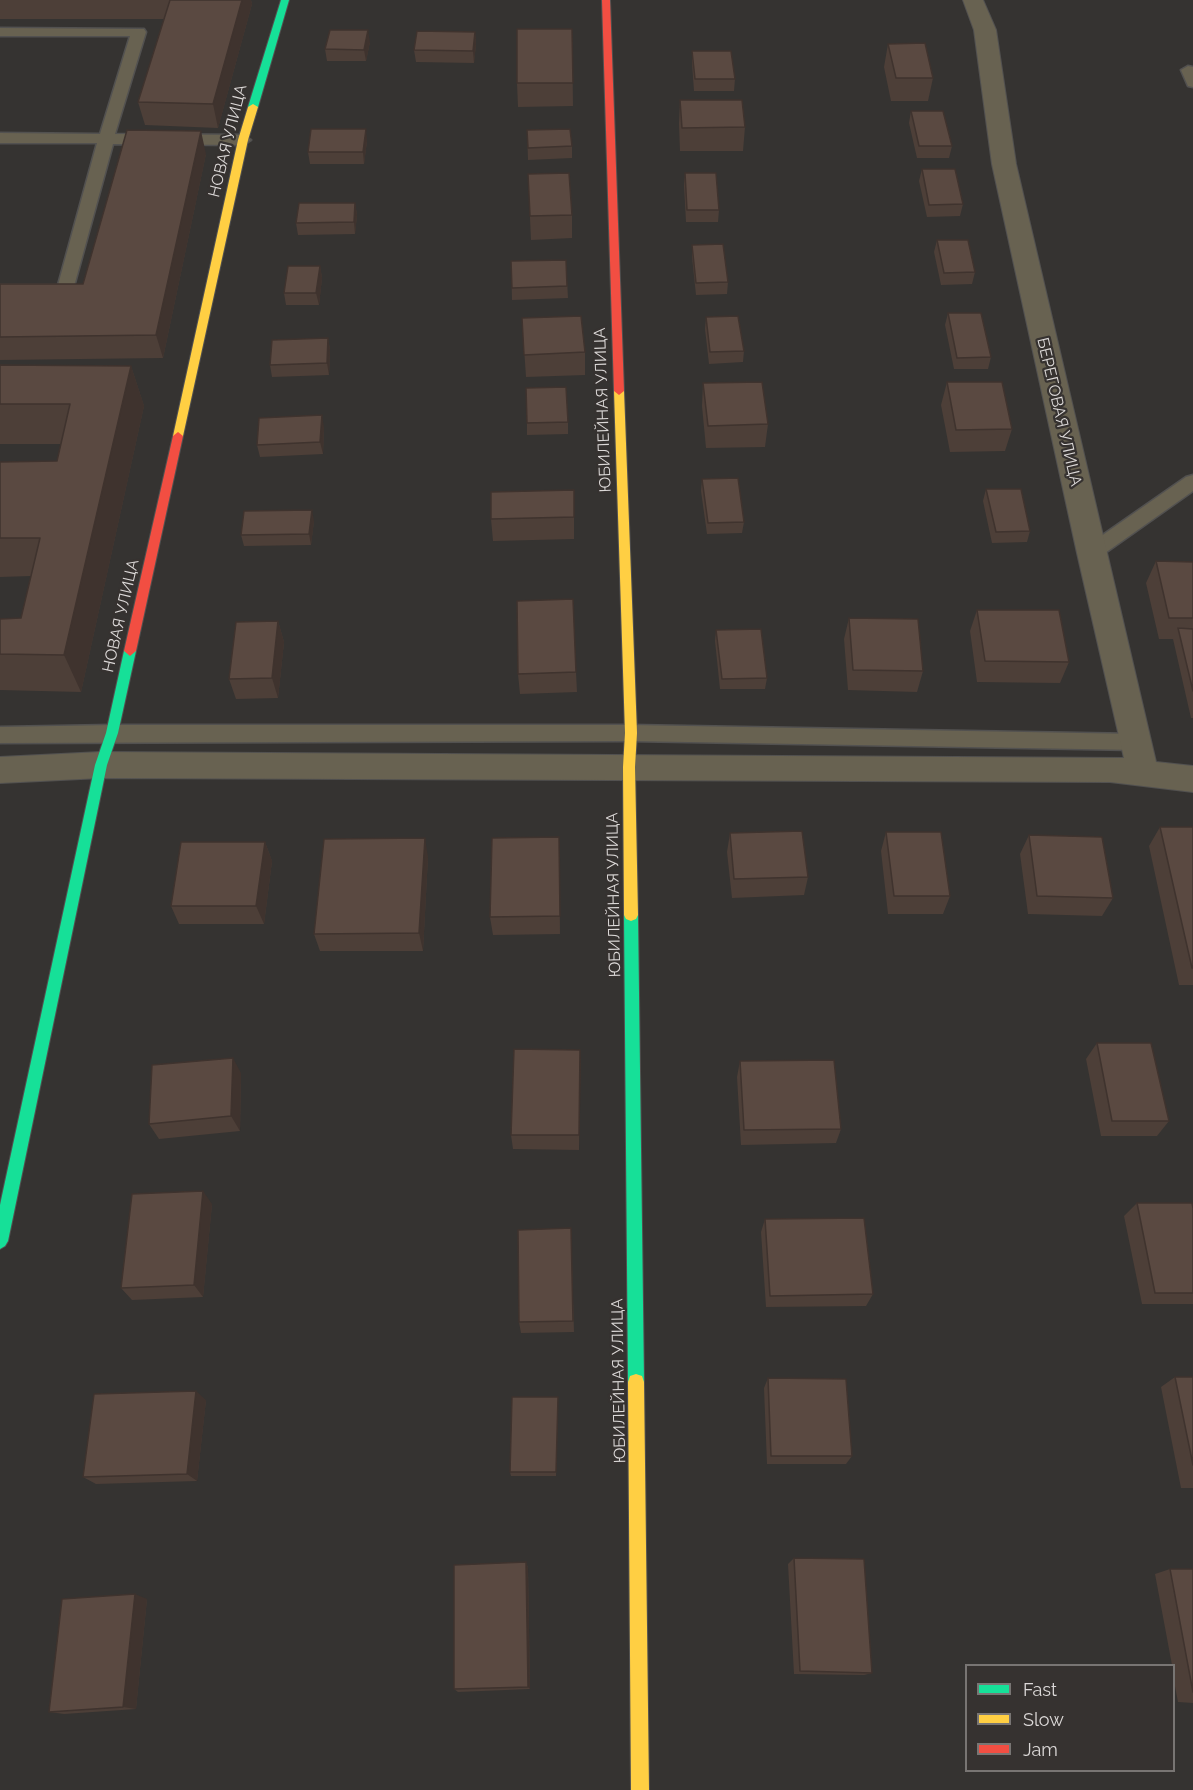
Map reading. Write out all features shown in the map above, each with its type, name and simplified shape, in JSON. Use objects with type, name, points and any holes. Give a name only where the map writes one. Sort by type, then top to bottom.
[{"type":"street","name":"НОВАЯ УЛИЦА","points":[[0,1241],[102,765],[112,733],[243,140],[285,0]]},
{"type":"street","name":"ЮБИЛЕЙНАЯ УЛИЦА","points":[[606,0],[631,733],[629,767],[640,1790]]},
{"type":"street","name":"БЕРЕГОВАЯ УЛИЦА","points":[[973,0],[985,30],[1004,164],[1142,772]]},
{"type":"street","points":[[0,770],[102,765],[1110,769],[1193,779]]},
{"type":"lane","points":[[0,32],[139,32],[106,139],[65,290],[0,290]]},
{"type":"lane","points":[[0,138],[243,140]]},
{"type":"lane","points":[[1091,553],[1193,482]]},
{"type":"lane","points":[[0,735],[631,733],[1137,742]]},
{"type":"building","points":[[170,0],[242,0],[213,104],[138,102]]},
{"type":"building","points":[[517,29],[572,29],[573,83],[517,83]]},
{"type":"building","points":[[330,30],[368,30],[364,50],[325,49]]},
{"type":"building","points":[[417,31],[475,32],[473,51],[414,50]]},
{"type":"building","points":[[925,43],[933,78],[896,78],[888,44]]},
{"type":"building","points":[[692,51],[731,51],[735,79],[695,79]]},
{"type":"building","points":[[680,100],[742,100],[745,127],[682,128]]},
{"type":"building","points":[[911,111],[943,111],[952,146],[919,146]]},
{"type":"building","points":[[311,129],[366,129],[363,152],[308,152]]},
{"type":"building","points":[[570,129],[572,146],[528,148],[527,130]]},
{"type":"building","points":[[127,130],[201,131],[156,335],[0,337],[0,284],[83,284]]},
{"type":"building","points":[[922,169],[955,169],[963,204],[929,205]]},
{"type":"building","points":[[569,173],[572,215],[530,216],[528,174]]},
{"type":"building","points":[[685,173],[716,173],[719,210],[687,210]]},
{"type":"building","points":[[299,203],[355,203],[354,222],[296,223]]},
{"type":"building","points":[[937,240],[968,240],[975,272],[944,273]]},
{"type":"building","points":[[723,244],[728,282],[696,283],[692,245]]},
{"type":"building","points":[[566,260],[567,286],[512,288],[511,261]]},
{"type":"building","points":[[288,266],[320,266],[316,293],[284,293]]},
{"type":"building","points":[[948,313],[981,313],[991,357],[957,358]]},
{"type":"building","points":[[581,316],[585,352],[524,355],[522,318]]},
{"type":"building","points":[[738,316],[744,351],[710,352],[706,317]]},
{"type":"building","points":[[328,338],[327,363],[270,365],[272,340]]},
{"type":"building","points":[[0,365],[131,366],[64,655],[0,654],[0,619],[21,618],[40,538],[0,538],[0,462],[57,461],[70,404],[0,404]]},
{"type":"building","points":[[762,382],[768,424],[708,426],[703,383]]},
{"type":"building","points":[[947,382],[1002,382],[1012,429],[956,430]]},
{"type":"building","points":[[566,387],[568,422],[527,423],[526,388]]},
{"type":"building","points":[[322,415],[320,442],[257,445],[259,418]]},
{"type":"building","points":[[738,478],[744,522],[708,523],[702,479]]},
{"type":"building","points":[[986,489],[1021,489],[1030,531],[996,532]]},
{"type":"building","points":[[574,490],[574,517],[491,519],[491,492]]},
{"type":"building","points":[[312,510],[309,534],[241,535],[244,511]]},
{"type":"building","points":[[1156,561],[1193,562],[1193,618],[1169,618]]},
{"type":"building","points":[[573,599],[576,672],[518,674],[517,601]]},
{"type":"building","points":[[977,610],[1059,610],[1069,662],[985,661]]},
{"type":"building","points":[[849,618],[918,619],[923,671],[853,670]]},
{"type":"building","points":[[278,621],[272,678],[229,679],[236,622]]},
{"type":"building","points":[[1178,628],[1193,629],[1193,691]]},
{"type":"building","points":[[761,629],[767,678],[722,679],[716,630]]},
{"type":"building","points":[[1160,827],[1193,827],[1193,968],[1192,968]]},
{"type":"building","points":[[802,831],[808,877],[734,879],[730,833]]},
{"type":"building","points":[[886,832],[941,832],[950,896],[894,896]]},
{"type":"building","points":[[1029,835],[1102,837],[1113,898],[1037,896]]},
{"type":"building","points":[[559,837],[560,916],[490,917],[492,838]]},
{"type":"building","points":[[425,838],[419,933],[314,934],[324,839]]},
{"type":"building","points":[[181,842],[265,842],[256,906],[171,906]]},
{"type":"building","points":[[1097,1043],[1151,1043],[1169,1121],[1112,1121]]},
{"type":"building","points":[[514,1049],[580,1050],[579,1135],[511,1135]]},
{"type":"building","points":[[233,1058],[231,1116],[149,1124],[152,1065]]},
{"type":"building","points":[[834,1060],[841,1129],[744,1130],[740,1061]]},
{"type":"building","points":[[203,1191],[194,1285],[121,1288],[132,1194]]},
{"type":"building","points":[[1137,1203],[1192,1203],[1193,1293],[1155,1293]]},
{"type":"building","points":[[864,1218],[873,1294],[770,1296],[765,1219]]},
{"type":"building","points":[[571,1228],[573,1321],[519,1322],[518,1230]]},
{"type":"building","points":[[1175,1377],[1193,1377],[1193,1465]]},
{"type":"building","points":[[768,1378],[846,1379],[852,1456],[771,1456]]},
{"type":"building","points":[[196,1391],[187,1474],[83,1477],[94,1394]]},
{"type":"building","points":[[512,1397],[558,1397],[556,1472],[510,1472]]},
{"type":"building","points":[[794,1558],[864,1559],[872,1673],[800,1671]]},
{"type":"building","points":[[526,1562],[528,1687],[454,1689],[454,1565]]},
{"type":"building","points":[[1170,1569],[1193,1569],[1193,1692]]},
{"type":"building","points":[[135,1594],[123,1707],[49,1712],[62,1599]]},
{"type":"traffic: fast","points":[[253,107],[285,0]]},
{"type":"traffic: fast","points":[[0,1241],[101,765],[112,733],[130,651]]},
{"type":"traffic: fast","points":[[631,915],[636,1382]]},
{"type":"traffic: slow","points":[[178,436],[243,140],[253,107]]},
{"type":"traffic: slow","points":[[619,391],[631,733],[629,767],[631,915]]},
{"type":"traffic: slow","points":[[636,1382],[640,1790]]},
{"type":"traffic: jam","points":[[606,0],[619,391]]},
{"type":"traffic: jam","points":[[130,651],[178,436]]}]
